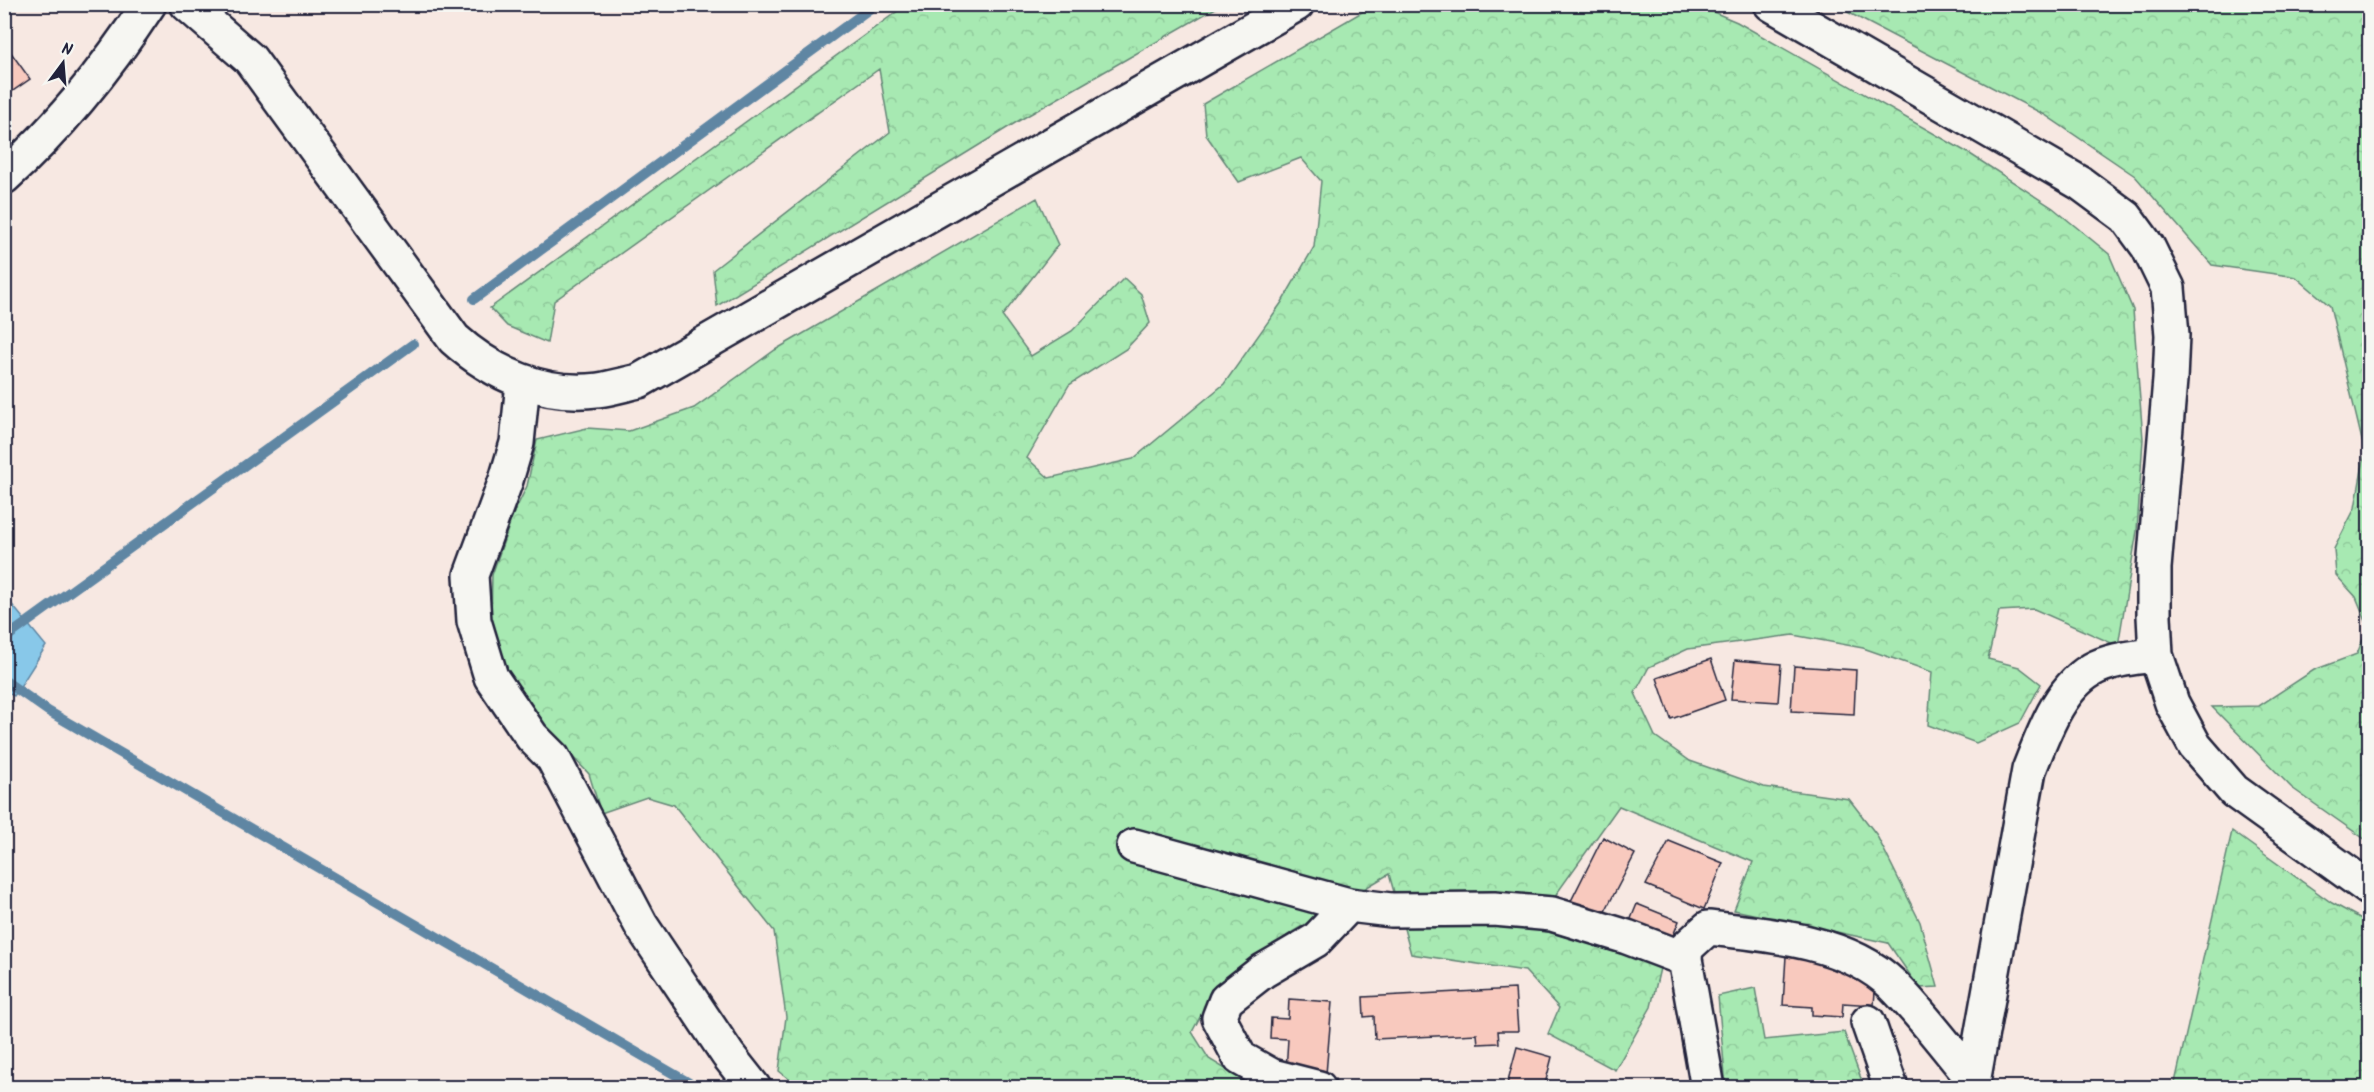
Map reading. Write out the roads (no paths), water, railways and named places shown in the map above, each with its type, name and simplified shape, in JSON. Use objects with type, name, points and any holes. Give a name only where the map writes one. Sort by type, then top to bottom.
[{"type":"street","points":[[4,177],[40,145],[107,67],[149,4]]},
{"type":"street","points":[[187,4],[250,59],[454,339],[488,365],[523,382],[561,390],[597,390],[639,381],[1297,4]]},
{"type":"street","points":[[1772,4],[2080,183],[2126,217],[2148,247],[2168,288],[2172,335],[2154,568],[2156,655],[2172,703],[2195,746],[2234,790],[2370,889]]},
{"type":"street","points":[[523,382],[517,444],[471,576],[474,621],[491,677],[532,737],[553,758],[641,925],[728,1055],[754,1088]]},
{"type":"street","points":[[1972,1084],[2029,770],[2044,732],[2071,687],[2096,667],[2123,659],[2156,655]]},
{"type":"street","points":[[1134,846],[1349,905],[1391,910],[1494,909],[1552,914],[1627,937],[1685,959]]},
{"type":"street","points":[[1319,1088],[1272,1076],[1240,1058],[1219,1018],[1226,1000],[1263,971],[1316,940],[1349,905]]},
{"type":"street","points":[[1708,1088],[1685,959],[1686,948],[1707,928],[1759,933],[1852,957],[1892,984],[1972,1084]]},
{"type":"street","points":[[1868,1022],[1891,1088]]},
{"type":"water","points":[[4,595],[46,646],[14,696],[5,691]]},
{"type":"waterway","points":[[474,299],[876,4]]},
{"type":"waterway","points":[[4,639],[413,344]]},
{"type":"waterway","points":[[4,680],[48,711],[698,1088]]}]
